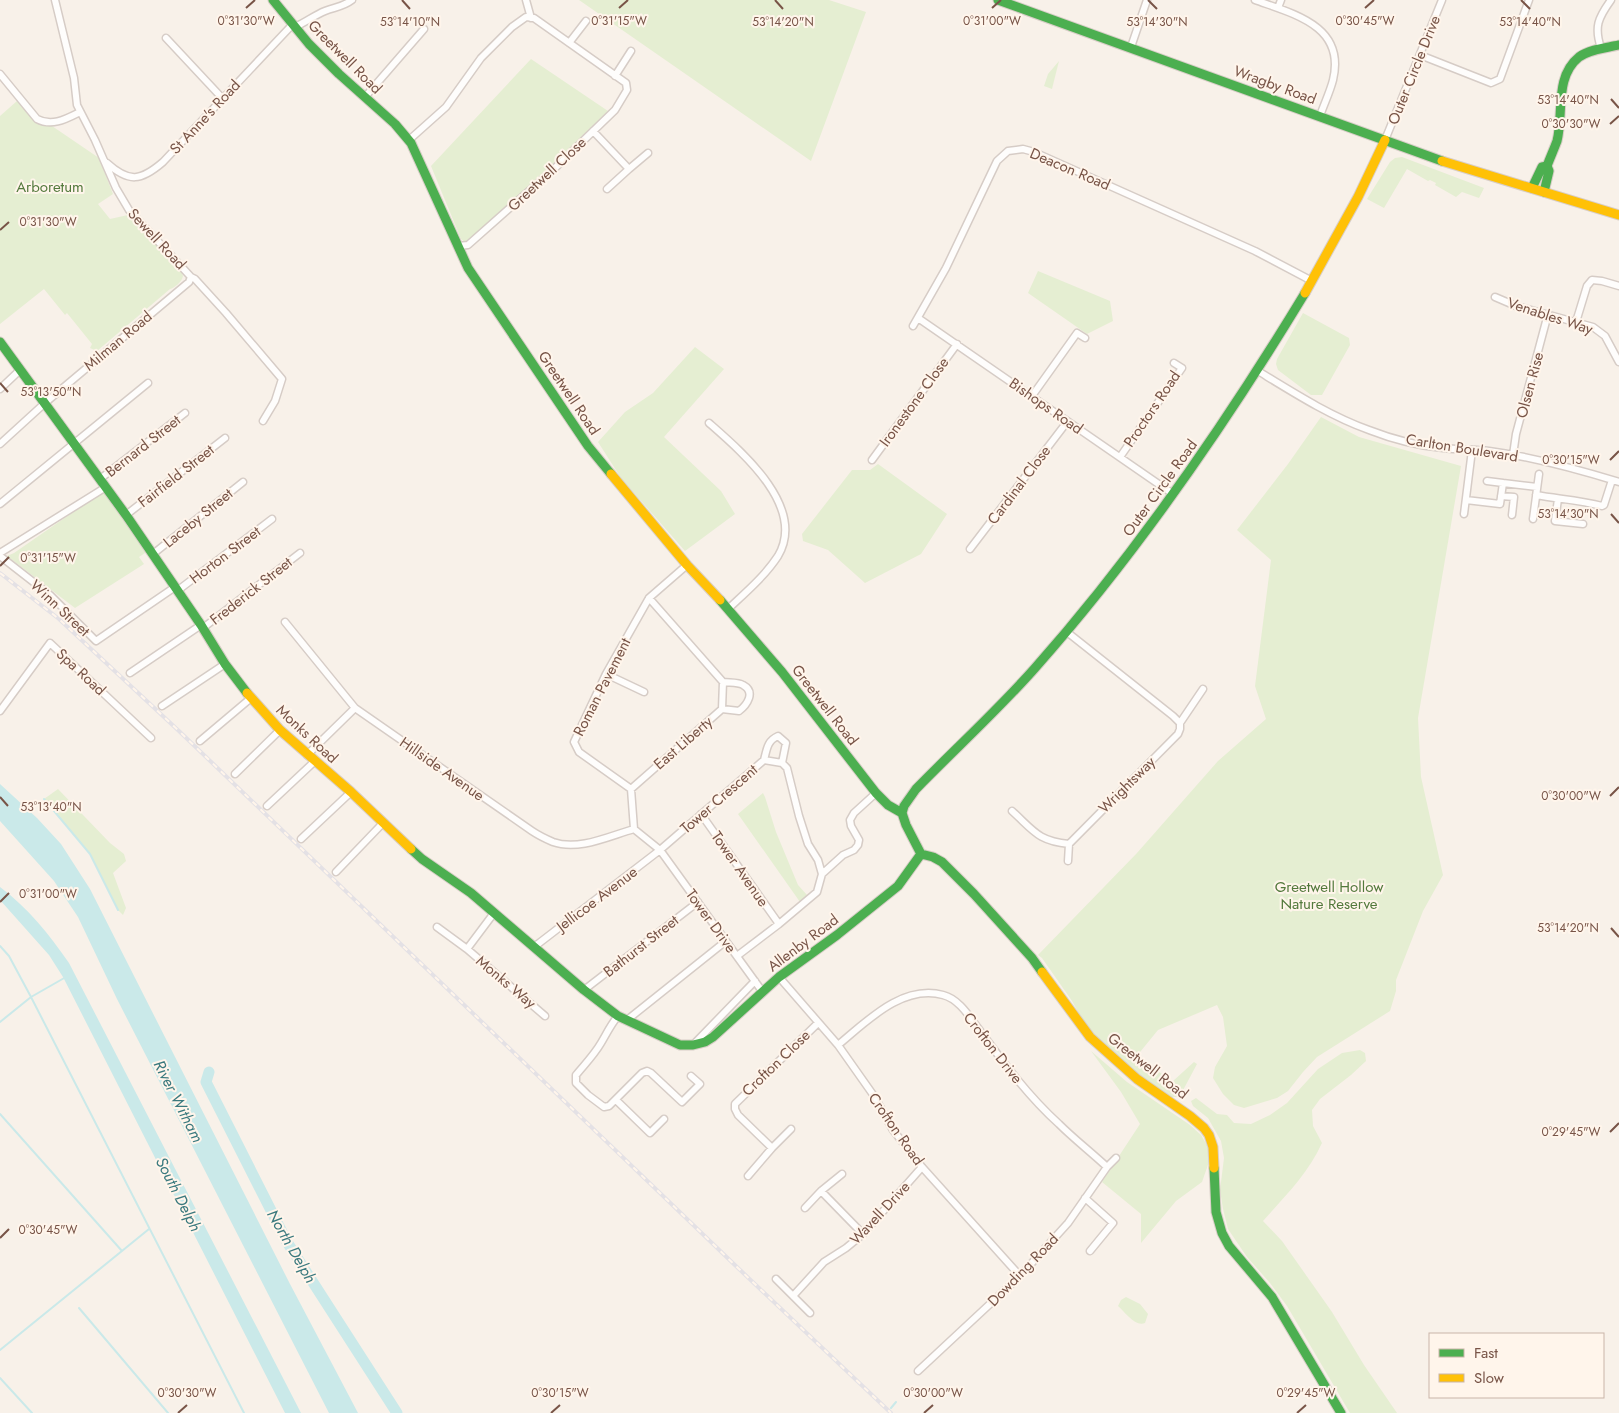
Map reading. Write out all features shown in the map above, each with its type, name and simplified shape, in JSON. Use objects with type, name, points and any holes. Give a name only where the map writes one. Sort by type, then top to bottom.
[{"type":"main road","name":"Greetwell Road","points":[[273,0],[334,69],[394,123],[409,140],[468,268],[588,446],[687,565],[782,672],[876,793],[888,805],[902,813]]},
{"type":"main road","name":"Wragby Road","points":[[998,0],[1446,162],[1619,215]]},
{"type":"main road","points":[[1532,188],[1542,168],[1547,166],[1558,140],[1562,87],[1568,71],[1578,58],[1590,51],[1619,45]]},
{"type":"main road","name":"Outer Circle Road","points":[[902,813],[904,806],[916,789],[1023,681],[1067,632],[1132,550],[1173,494],[1258,371],[1312,281],[1347,222],[1385,140]]},
{"type":"main road","points":[[1544,192],[1549,171],[1547,166]]},
{"type":"main road","name":"Monks Road","points":[[0,342],[126,514],[225,664],[251,698],[280,730],[351,792],[422,859],[470,893],[584,990],[622,1018],[669,1041],[682,1045],[693,1045]]},
{"type":"main road","points":[[902,813],[921,854]]},
{"type":"main road","name":"Greetwell Road","points":[[921,854],[942,862],[1010,932],[1032,958],[1084,1030],[1096,1043],[1137,1078],[1204,1128],[1209,1135],[1214,1153],[1216,1212],[1222,1233],[1229,1246],[1272,1297],[1341,1413]]},
{"type":"main road","name":"Allenby Road","points":[[693,1045],[709,1040],[779,977],[837,935],[898,886],[921,854]]},
{"type":"street","name":"Sewell Road","points":[[55,0],[71,64],[77,105],[106,162],[116,188],[129,210],[226,313],[282,378],[275,401],[263,422]]},
{"type":"street","name":"St Anne's Road","points":[[106,162],[116,172],[127,177],[140,176],[152,172],[294,25],[307,22],[322,12],[341,7],[352,0]]},
{"type":"street","points":[[526,0],[528,18]]},
{"type":"street","points":[[1131,47],[1147,0]]},
{"type":"street","points":[[1255,0],[1300,16],[1321,30],[1331,44],[1335,64],[1333,80],[1320,116]]},
{"type":"street","points":[[1278,8],[1281,0]]},
{"type":"street","name":"Outer Circle Drive","points":[[1385,140],[1442,0]]},
{"type":"street","points":[[1420,55],[1491,83],[1500,79],[1529,0]]},
{"type":"street","points":[[1601,48],[1597,36],[1598,21],[1611,0]]},
{"type":"street","points":[[409,140],[446,107],[482,58],[512,27],[528,18],[534,18],[615,76],[631,51]]},
{"type":"street","points":[[570,43],[586,21]]},
{"type":"street","points":[[365,98],[424,30]]},
{"type":"street","points":[[166,38],[223,99]]},
{"type":"street","points":[[0,74],[37,118],[44,123],[66,119],[80,112]]},
{"type":"street","name":"Greetwell Close","points":[[458,246],[468,245],[555,168],[615,110],[627,90],[626,83],[615,76]]},
{"type":"street","points":[[593,131],[629,169]]},
{"type":"street","name":"Deacon Road","points":[[913,326],[957,245],[997,161],[1008,151],[1023,149],[1073,169],[1255,251],[1312,281]]},
{"type":"street","points":[[608,189],[648,153]]},
{"type":"street","name":"Milman Road","points":[[0,444],[45,403],[189,282],[191,278]]},
{"type":"street","points":[[1576,322],[1587,286],[1592,280],[1619,286]]},
{"type":"street","name":"Venables Way","points":[[1495,297],[1516,306],[1594,327],[1605,336],[1619,360]]},
{"type":"street","name":"Olsen Rise","points":[[1513,455],[1548,314]]},
{"type":"street","name":"Bishops Road","points":[[918,318],[1173,494]]},
{"type":"street","points":[[1032,396],[1077,333],[1085,338]]},
{"type":"street","name":"Ironestone Close","points":[[872,460],[957,344]]},
{"type":"street","name":"Proctors Road","points":[[1120,457],[1182,368],[1174,363]]},
{"type":"street","points":[[0,389],[20,370]]},
{"type":"street","name":"Carlton Boulevard","points":[[1258,371],[1293,393],[1370,430],[1443,448],[1489,451],[1513,455],[1579,470],[1616,481]]},
{"type":"street","points":[[0,504],[148,383]]},
{"type":"street","name":"Bernard Street","points":[[0,555],[103,483],[185,413]]},
{"type":"street","name":"Cardinal Close","points":[[970,549],[1067,422]]},
{"type":"street","points":[[709,424],[750,462],[767,482],[778,500],[785,520],[785,540],[778,555],[764,574],[728,609]]},
{"type":"street","name":"Fairfield Street","points":[[126,514],[225,438]]},
{"type":"street","points":[[1464,514],[1472,450]]},
{"type":"street","points":[[1533,519],[1539,474]]},
{"type":"street","points":[[1487,481],[1537,486]]},
{"type":"street","points":[[1536,495],[1603,505],[1616,481]]},
{"type":"street","name":"Laceby Street","points":[[153,554],[243,482]]},
{"type":"street","points":[[1466,500],[1500,504],[1503,483]]},
{"type":"street","points":[[1501,496],[1514,497],[1512,515]]},
{"type":"street","points":[[1558,499],[1555,521],[1583,524]]},
{"type":"street","name":"Horton Street","points":[[96,641],[176,589],[272,519]]},
{"type":"street","name":"Frederick Street","points":[[130,673],[202,627],[300,553]]},
{"type":"street","name":"Winn Street","points":[[0,555],[50,594],[96,641]]},
{"type":"street","name":"Roman Pavement","points":[[631,789],[579,752],[575,747],[576,737],[606,674],[649,598],[687,565]]},
{"type":"street","points":[[649,598],[723,682],[741,684],[746,688],[750,697],[747,706],[739,711],[722,709]]},
{"type":"street","name":"Hillside Avenue","points":[[285,622],[355,708],[532,831],[554,842],[575,846],[594,842],[634,828]]},
{"type":"street","points":[[1067,632],[1180,723]]},
{"type":"street","name":"Spa Road","points":[[0,711],[50,643],[152,738]]},
{"type":"street","points":[[162,706],[225,664]]},
{"type":"street","points":[[606,674],[644,692]]},
{"type":"street","name":"East Liberty","points":[[631,789],[722,709],[723,682]]},
{"type":"street","name":"Wrightsway","points":[[1069,844],[1178,734],[1180,723],[1203,688]]},
{"type":"street","points":[[200,741],[251,698]]},
{"type":"street","points":[[267,806],[355,708]]},
{"type":"street","points":[[234,774],[280,730]]},
{"type":"street","points":[[737,956],[817,892],[822,874],[818,860],[808,844],[787,768],[782,763],[786,743],[778,736],[773,739],[768,744],[764,760]]},
{"type":"street","name":"Tower Crescent","points":[[660,850],[764,760],[782,763]]},
{"type":"street","points":[[631,789],[634,828],[660,850]]},
{"type":"street","points":[[301,838],[351,792]]},
{"type":"street","points":[[822,874],[843,855],[854,850],[858,845],[859,840],[851,826],[850,820],[854,813],[876,793]]},
{"type":"street","points":[[1012,811],[1041,838],[1053,843],[1069,844],[1068,861]]},
{"type":"street","name":"Tower Avenue","points":[[701,814],[778,924]]},
{"type":"street","points":[[336,872],[383,823]]},
{"type":"street","name":"Tower Drive","points":[[660,850],[762,991]]},
{"type":"street","name":"Jellicoe Avenue","points":[[534,947],[660,850]]},
{"type":"street","name":"Bathurst Street","points":[[584,990],[698,902]]},
{"type":"street","name":"Monks Way","points":[[467,949],[494,913]]},
{"type":"street","name":"Monks Way","points":[[437,927],[467,949],[545,1016]]},
{"type":"street","points":[[692,1076],[700,1084],[682,1102],[647,1071],[642,1073],[609,1106],[604,1107],[576,1083],[576,1075],[601,1043],[609,1026],[726,941]]},
{"type":"street","name":"Crofton Road","points":[[779,977],[838,1046],[874,1096],[893,1130],[922,1167],[1020,1276]]},
{"type":"street","points":[[693,1045],[755,981]]},
{"type":"street","name":"Crofton Drive","points":[[838,1046],[874,1015],[904,997],[925,994],[943,995],[958,1004],[969,1016],[1007,1068],[1038,1103],[1107,1167]]},
{"type":"street","name":"Crofton Close","points":[[772,1148],[738,1115],[734,1109],[735,1104],[818,1024]]},
{"type":"street","points":[[616,1100],[650,1133],[664,1118]]},
{"type":"street","points":[[748,1176],[791,1128]]},
{"type":"street","name":"Dowding Road","points":[[918,1371],[1020,1276],[1068,1223],[1107,1167],[1116,1158]]},
{"type":"street","name":"Wavell Drive","points":[[793,1296],[824,1262],[863,1234],[922,1167]]},
{"type":"street","points":[[805,1208],[842,1174]]},
{"type":"street","points":[[821,1192],[863,1234]]},
{"type":"street","points":[[1085,1198],[1113,1223],[1090,1251]]},
{"type":"street","points":[[776,1280],[810,1313]]},
{"type":"green space","points":[[579,0],[829,0],[866,12],[811,161]]},
{"type":"green space","points":[[531,59],[608,111],[468,245],[461,239],[431,166]]},
{"type":"green space","points":[[1059,61],[1052,89],[1044,86],[1048,74]]},
{"type":"green space","name":"Arboretum","points":[[17,101],[36,120],[52,126],[99,158],[113,194],[98,204],[110,219],[128,215],[168,256],[183,276],[178,284],[97,351],[90,348],[92,344],[67,313],[65,315],[44,289],[0,324],[0,116]]},
{"type":"green space","points":[[1402,157],[1484,188],[1479,198],[1462,192],[1456,197],[1435,185],[1436,183],[1428,181],[1407,169],[1384,208],[1367,199],[1390,162],[1395,158]]},
{"type":"green space","points":[[1038,271],[1110,301],[1113,321],[1087,334],[1028,293]]},
{"type":"green space","points":[[1303,313],[1349,338],[1350,345],[1322,395],[1311,395],[1278,370],[1276,364]]},
{"type":"green space","points":[[695,347],[724,369],[664,437],[721,491],[735,514],[685,551],[621,478],[598,442],[625,412],[653,393]]},
{"type":"green space","name":"Greetwell Hollow Nature Reserve","points":[[1321,417],[1359,437],[1461,466],[1418,718],[1421,777],[1443,875],[1423,911],[1396,980],[1396,991],[1390,1011],[1317,1057],[1288,1091],[1277,1098],[1244,1108],[1234,1105],[1223,1094],[1213,1078],[1215,1067],[1227,1046],[1223,1017],[1217,1005],[1158,1030],[1136,1057],[1173,1081],[1194,1062],[1197,1064],[1181,1094],[1178,1097],[1170,1097],[1147,1082],[1101,1043],[1085,1024],[1072,1001],[1038,955],[1137,853],[1218,761],[1266,719],[1255,686],[1271,560],[1237,530],[1288,464]]},
{"type":"green space","points":[[878,464],[947,514],[921,554],[865,583],[828,550],[803,541],[802,534],[852,470],[870,470]]},
{"type":"green space","points":[[105,490],[148,551],[139,557],[144,564],[75,608],[7,556]]},
{"type":"green space","points":[[58,789],[110,843],[124,854],[126,861],[113,873],[126,908],[123,915],[118,910],[90,854],[44,799]]},
{"type":"green space","points":[[763,793],[776,832],[798,885],[807,895],[800,902],[738,814]]},
{"type":"green space","points":[[1360,1050],[1365,1053],[1366,1061],[1320,1099],[1312,1110],[1313,1126],[1322,1143],[1310,1165],[1263,1221],[1282,1241],[1332,1312],[1364,1365],[1397,1413],[1350,1413],[1287,1306],[1247,1257],[1228,1229],[1220,1190],[1224,1158],[1221,1141],[1208,1118],[1193,1106],[1191,1101],[1196,1098],[1217,1114],[1227,1115],[1234,1123],[1251,1124],[1270,1115],[1287,1103],[1318,1069],[1342,1053]]},
{"type":"green space","points":[[1091,1051],[1127,1082],[1190,1125],[1201,1135],[1208,1147],[1209,1162],[1202,1182],[1176,1201],[1141,1243],[1141,1214],[1102,1182],[1140,1124],[1121,1092]]},
{"type":"green space","points":[[1126,1297],[1140,1304],[1148,1314],[1145,1323],[1141,1324],[1134,1321],[1118,1306],[1121,1300]]},
{"type":"water","name":"River Witham","points":[[0,784],[37,818],[61,844],[90,889],[290,1284],[358,1413],[329,1413],[117,999],[78,917],[54,881],[0,821]]},
{"type":"water","name":"South Delph","points":[[0,887],[38,922],[69,963],[301,1413],[285,1413],[63,977],[49,955],[0,900]]},
{"type":"waterway","points":[[44,799],[90,854],[118,910]]},
{"type":"waterway","points":[[0,946],[9,956],[31,997],[244,1413]]},
{"type":"waterway","points":[[0,1022],[31,997],[66,977]]},
{"type":"waterway","name":"North Delph","points":[[209,1072],[206,1082],[287,1242],[397,1413]]},
{"type":"waterway","points":[[0,1114],[122,1251]]},
{"type":"waterway","points":[[0,1350],[149,1229]]},
{"type":"waterway","points":[[79,1308],[168,1413]]},
{"type":"waterway","points":[[0,1378],[32,1413]]},
{"type":"waterway","points":[[891,1408],[896,1402]]},
{"type":"railway","points":[[0,573],[59,619],[180,732],[891,1413]]},
{"type":"traffic: fast","points":[[273,0],[309,44],[339,74],[395,124],[411,143],[468,268],[588,446],[611,474]]},
{"type":"traffic: fast","points":[[998,0],[1442,161]]},
{"type":"traffic: fast","points":[[1544,192],[1549,171],[1547,166],[1557,141],[1559,130],[1563,85],[1571,65],[1583,54],[1619,45]]},
{"type":"traffic: fast","points":[[1532,188],[1542,167],[1547,166]]},
{"type":"traffic: fast","points":[[902,813],[904,806],[916,789],[992,714],[1035,668],[1073,624],[1144,534],[1211,439],[1305,293]]},
{"type":"traffic: fast","points":[[0,342],[126,515],[201,625],[225,664],[247,693]]},
{"type":"traffic: fast","points":[[720,600],[782,672],[876,793],[888,805],[902,813],[921,854],[942,862],[974,894],[1032,958],[1042,972]]},
{"type":"traffic: fast","points":[[411,849],[422,859],[471,893],[584,990],[618,1016],[680,1045],[693,1045],[705,1042],[713,1037],[779,977],[837,935],[898,886],[921,854]]},
{"type":"traffic: fast","points":[[1214,1168],[1216,1212],[1222,1233],[1229,1246],[1272,1297],[1341,1413]]},
{"type":"traffic: slow","points":[[1305,293],[1358,197],[1385,140]]},
{"type":"traffic: slow","points":[[1442,161],[1619,215]]},
{"type":"traffic: slow","points":[[611,474],[687,565],[720,600]]},
{"type":"traffic: slow","points":[[247,693],[280,730],[351,792],[411,849]]},
{"type":"traffic: slow","points":[[1042,972],[1090,1037],[1137,1079],[1204,1128],[1209,1135],[1213,1147],[1214,1168]]}]
